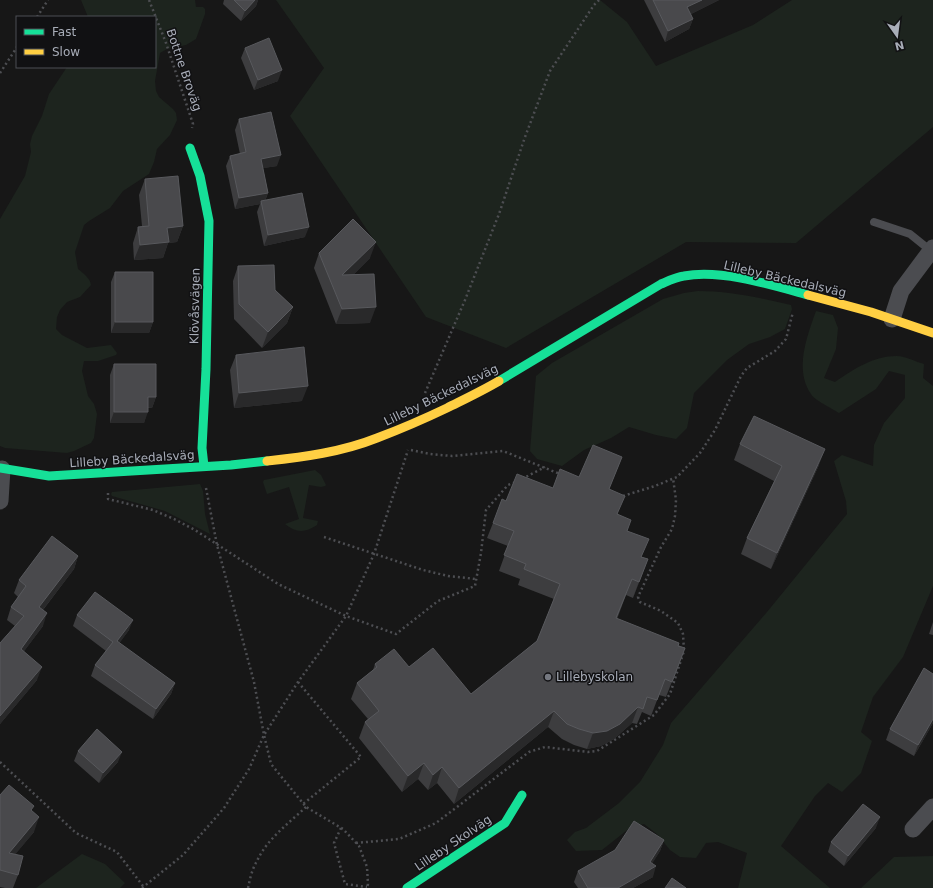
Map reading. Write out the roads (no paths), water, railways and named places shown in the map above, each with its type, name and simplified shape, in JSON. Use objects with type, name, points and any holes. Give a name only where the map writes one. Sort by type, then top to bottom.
[{"type":"street","name":"Klövåsvägen","points":[[190,148],[200,176],[209,221],[206,381],[202,448],[204,466]]},
{"type":"street","points":[[892,319],[902,291],[932,249]]},
{"type":"street","name":"Lilleby Bäckedalsväg","points":[[1,468],[49,476],[231,465],[304,458],[334,451],[383,436],[411,425],[486,389],[661,284],[683,276],[704,274],[740,278],[799,292],[892,319],[933,333]]},
{"type":"street","points":[[0,501],[1,468]]},
{"type":"street","name":"Lilleby Skolväg","points":[[407,888],[505,823],[522,795]]},
{"type":"street","points":[[913,829],[933,807]]},
{"type":"lane","points":[[874,222],[910,234],[932,249]]},
{"type":"place","name":"Lillebyskolan","points":[[548,677]]}]
